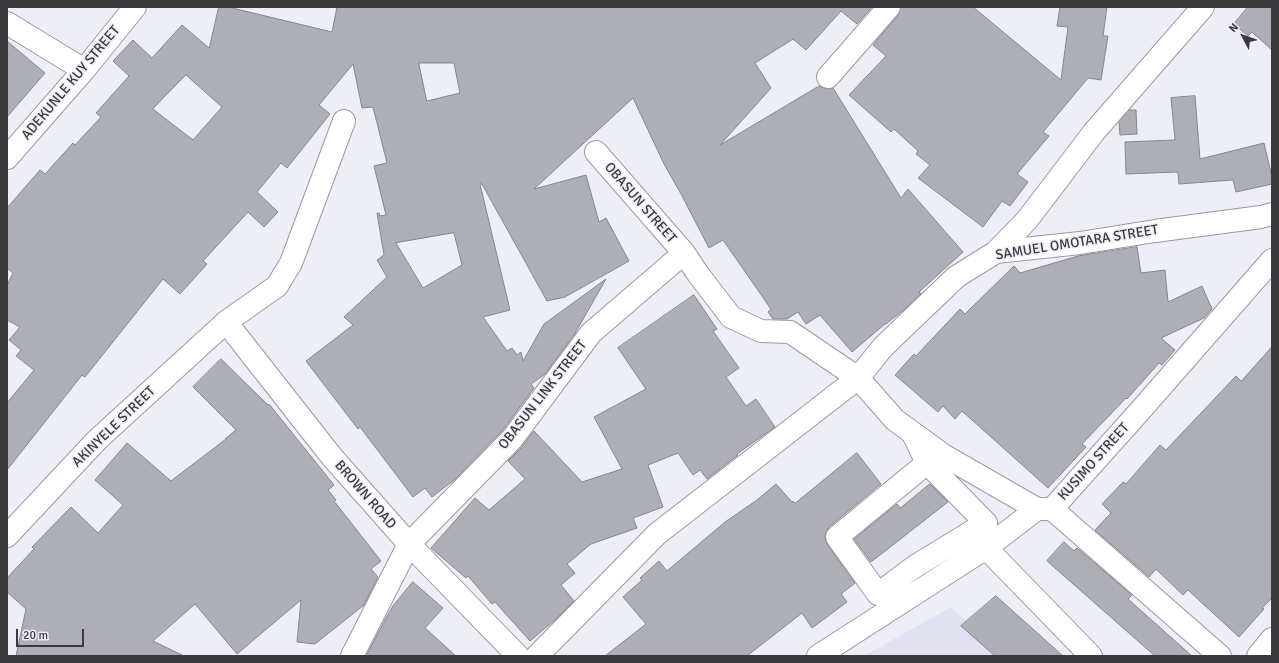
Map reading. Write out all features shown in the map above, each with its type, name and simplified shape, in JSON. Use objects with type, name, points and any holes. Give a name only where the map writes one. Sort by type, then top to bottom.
[{"type":"street","name":"ADEKUNLE KUY STREET","points":[[7,158],[84,70],[135,7]]},
{"type":"street","points":[[828,77],[889,7]]},
{"type":"street","points":[[996,252],[1027,220],[1094,132],[1202,7]]},
{"type":"street","points":[[7,23],[84,70]]},
{"type":"street","name":"AKINYELE STREET","points":[[7,536],[97,440],[226,322],[277,286],[291,263],[344,121]]},
{"type":"street","name":"OBASUN STREET","points":[[596,152],[684,253],[698,274],[731,316],[761,331],[790,332],[858,378],[896,420],[943,455],[1045,509],[1220,656]]},
{"type":"street","name":"SAMUEL OMOTARA STREET","points":[[537,656],[657,534],[858,378],[883,347],[956,277],[996,252],[1080,243],[1155,231],[1261,217],[1272,214]]},
{"type":"street","name":"OBASUN LINK STREET","points":[[352,656],[408,544],[512,439],[591,333],[684,253]]},
{"type":"street","name":"KUSIMO STREET","points":[[818,656],[1045,509],[1140,412],[1272,260]]},
{"type":"street","name":"BROWN ROAD","points":[[226,322],[332,457],[408,544],[518,656]]},
{"type":"street","points":[[913,433],[927,463],[986,523],[914,567],[878,594],[837,537],[927,463]]},
{"type":"street","points":[[986,548],[1091,656]]},
{"type":"street","points":[[914,567],[940,577]]},
{"type":"street","points":[[1258,656],[1272,639]]},
{"type":"shaded area","points":[[951,607],[1005,656],[864,656]]},
{"type":"building","points":[[219,7],[228,7],[332,32],[337,7],[872,7],[857,24],[841,11],[806,50],[793,39],[755,63],[771,88],[720,145],[819,86],[826,89],[833,88],[901,198],[908,189],[963,252],[919,292],[921,294],[905,309],[852,352],[820,315],[806,324],[798,312],[787,319],[773,319],[768,312],[771,309],[723,240],[709,248],[664,164],[633,98],[534,189],[586,175],[599,222],[606,218],[629,261],[565,297],[547,301],[482,184],[480,184],[510,310],[483,317],[507,351],[512,348],[517,355],[521,352],[523,361],[544,324],[606,279],[574,335],[545,374],[531,384],[534,388],[502,431],[454,480],[432,497],[425,488],[413,497],[360,427],[358,429],[306,361],[353,325],[344,317],[387,277],[377,260],[384,255],[377,213],[379,213],[380,216],[386,215],[374,166],[387,163],[373,107],[362,108],[353,64],[319,105],[330,114],[287,168],[281,163],[257,192],[278,212],[264,227],[248,212],[203,261],[207,264],[180,294],[163,279],[85,377],[82,375],[7,470],[7,403],[34,370],[16,356],[21,350],[9,340],[20,327],[7,320],[7,285],[13,273],[7,268],[7,208],[40,170],[45,174],[73,143],[75,145],[101,117],[96,113],[129,76],[113,61],[133,40],[152,58],[182,25],[209,48]],"holes":[[[419,63],[454,63],[460,93],[427,101]],[[186,75],[222,107],[193,140],[153,109]],[[454,233],[462,265],[423,288],[396,243]]]},
{"type":"building","points":[[901,7],[973,7],[1061,80],[1068,27],[1057,26],[1060,7],[1107,7],[1103,36],[1108,36],[1101,80],[1088,78],[1043,132],[1049,136],[1017,174],[1028,182],[1010,206],[1002,201],[983,227],[918,178],[930,165],[916,154],[918,151],[894,129],[891,132],[849,95],[886,56],[873,45],[898,15]]},
{"type":"building","points":[[1248,7],[1272,7],[1272,50],[1252,32],[1248,36],[1234,24]]},
{"type":"building","points":[[7,41],[45,73],[7,117]]},
{"type":"building","points":[[1195,96],[1200,159],[1264,143],[1272,177],[1272,184],[1236,192],[1233,180],[1179,184],[1178,172],[1126,174],[1125,142],[1175,140],[1171,98]]},
{"type":"building","points":[[1129,110],[1136,110],[1137,134],[1120,135],[1119,122]]},
{"type":"building","points":[[1137,247],[1141,273],[1165,270],[1168,302],[1202,286],[1212,309],[1204,318],[1161,338],[1175,350],[1162,365],[1159,363],[1127,399],[1126,398],[1082,444],[1086,447],[1048,488],[962,411],[955,419],[943,406],[938,412],[895,375],[914,354],[916,356],[960,309],[965,314],[1014,266],[1020,273],[1078,256]]},
{"type":"building","points":[[694,295],[717,329],[713,331],[739,368],[726,377],[746,406],[756,399],[775,427],[737,454],[738,455],[707,479],[700,470],[693,475],[678,453],[648,465],[663,507],[633,518],[637,528],[591,544],[567,564],[575,573],[561,585],[574,601],[556,619],[530,641],[495,602],[492,604],[468,576],[466,578],[431,548],[475,498],[489,510],[525,479],[508,461],[521,448],[534,431],[582,482],[622,469],[594,417],[646,389],[618,348]]},
{"type":"building","points":[[1272,347],[1272,598],[1239,637],[1188,590],[1183,595],[1156,569],[1149,577],[1095,530],[1111,513],[1102,504],[1123,482],[1126,484],[1160,445],[1166,450],[1236,376],[1241,381]]},
{"type":"building","points":[[221,359],[268,405],[269,404],[334,485],[328,490],[336,500],[334,501],[381,561],[371,569],[378,577],[364,605],[315,644],[297,642],[301,600],[237,654],[195,604],[153,641],[184,656],[16,656],[26,609],[7,592],[7,578],[34,549],[32,547],[71,507],[98,533],[123,505],[95,480],[127,443],[171,481],[236,430],[193,387]]},
{"type":"building","points":[[857,453],[881,484],[829,527],[825,538],[827,544],[855,583],[841,594],[847,602],[812,628],[802,613],[747,656],[605,656],[646,624],[623,597],[642,580],[640,578],[659,561],[667,571],[725,522],[757,500],[776,484],[792,502],[793,501],[795,503]]},
{"type":"building","points":[[930,484],[948,502],[871,562],[854,539],[897,504],[900,508]]},
{"type":"building","points":[[1064,542],[1074,551],[1077,548],[1132,595],[1128,599],[1192,656],[1155,656],[1047,561]]},
{"type":"building","points":[[413,582],[443,608],[425,628],[456,656],[366,656],[393,606]]},
{"type":"building","points":[[996,596],[1063,656],[995,656],[961,626]]}]
